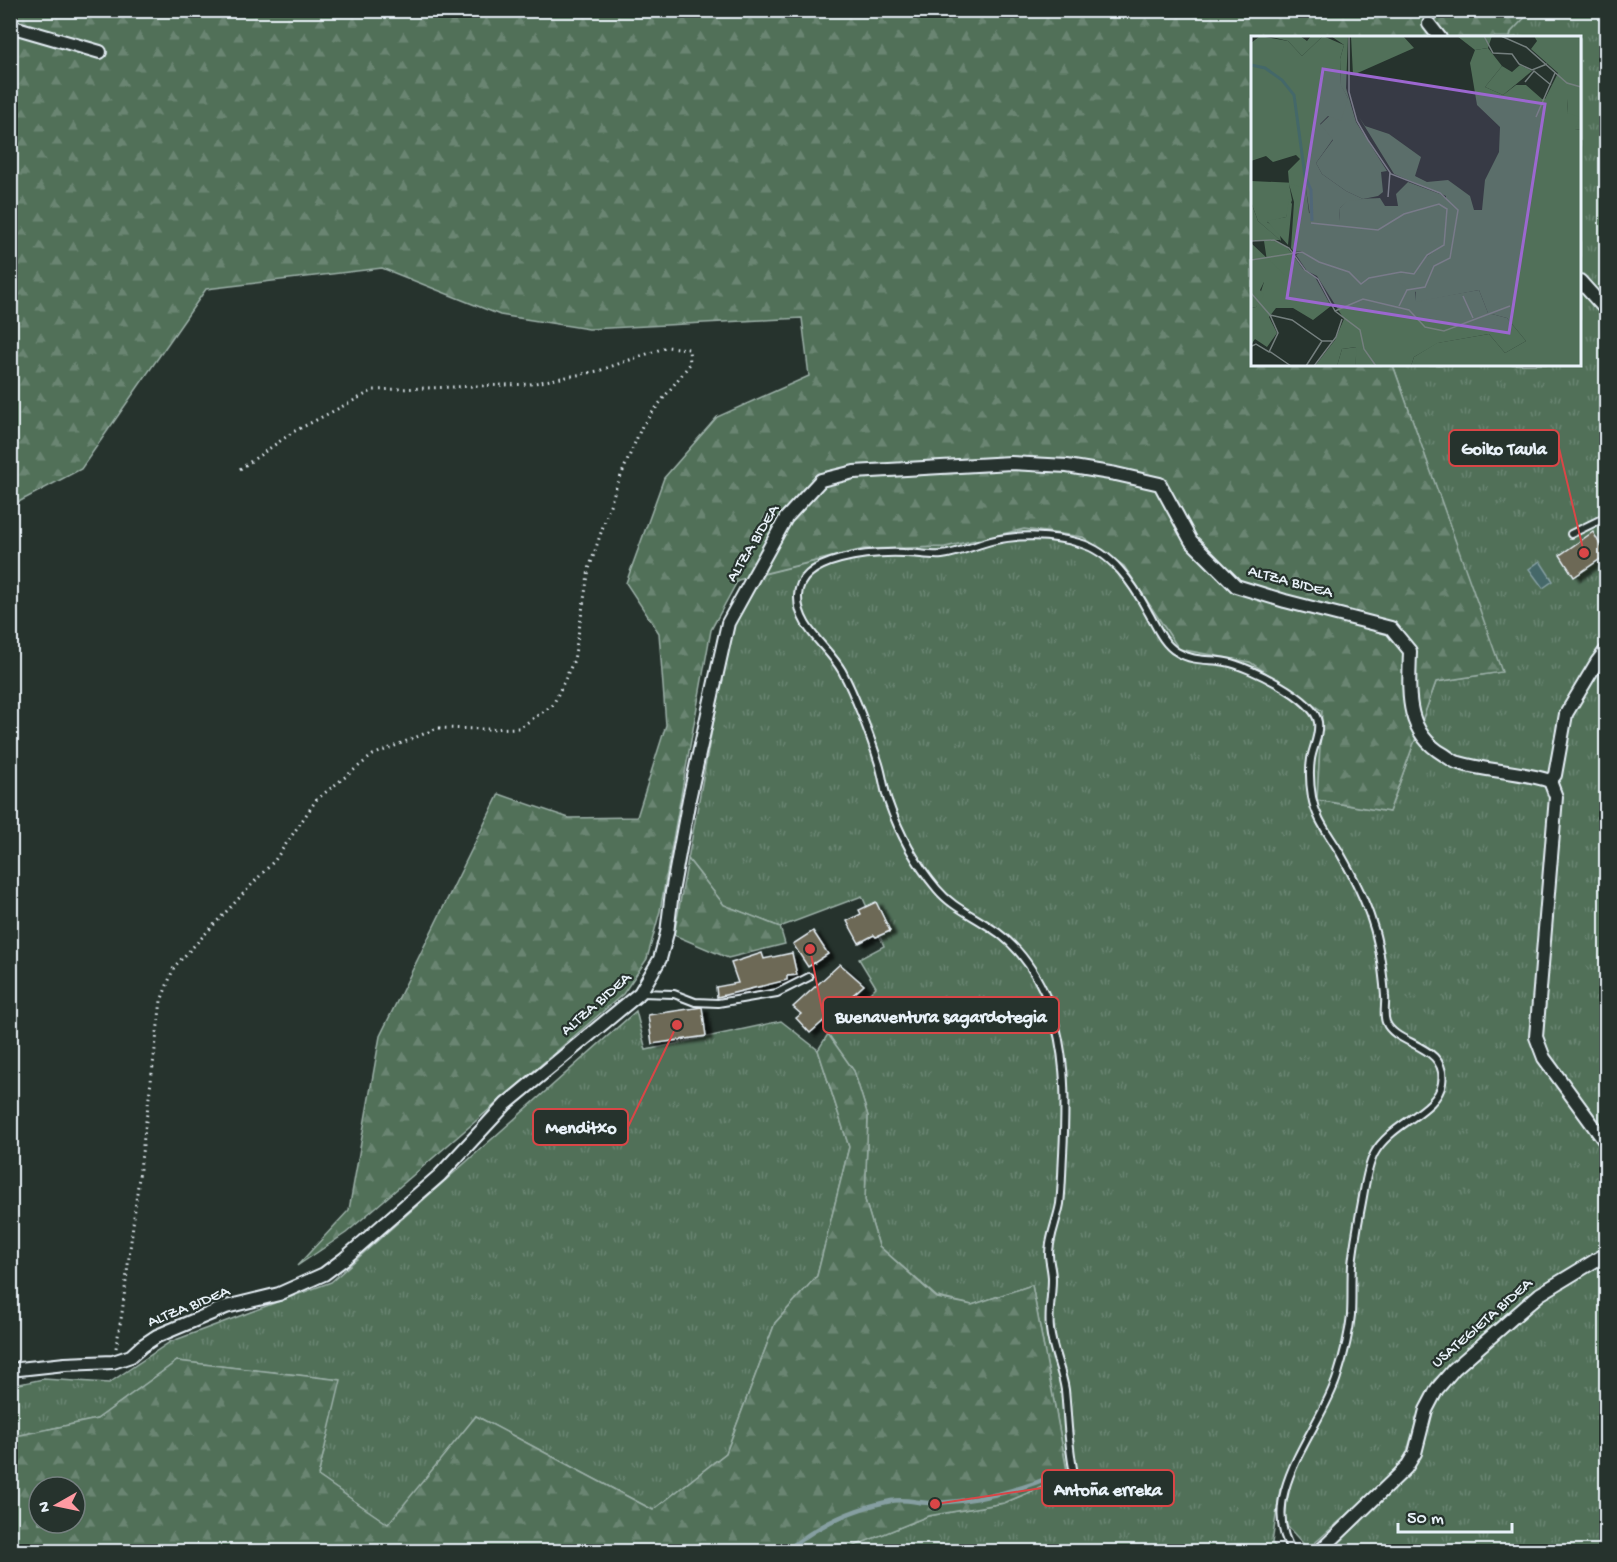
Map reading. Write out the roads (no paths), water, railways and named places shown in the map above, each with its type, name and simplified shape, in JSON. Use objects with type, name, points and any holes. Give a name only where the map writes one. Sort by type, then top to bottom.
[{"type":"street","points":[[1429,24],[1438,36]]},
{"type":"street","points":[[10,26],[100,51]]},
{"type":"street","points":[[1581,282],[1606,310]]},
{"type":"street","name":"ALTZA BIDEA","points":[[10,1370],[113,1362],[131,1356],[157,1336],[226,1307],[279,1294],[324,1274],[440,1175],[506,1104],[640,993],[660,959],[667,933],[689,799],[728,623],[786,518],[821,480],[854,472],[1011,463],[1056,465],[1116,474],[1160,484],[1191,541],[1236,586],[1285,601],[1391,627],[1410,651],[1408,692],[1413,721],[1429,746],[1458,763],[1532,774],[1550,781]]},
{"type":"street","points":[[1606,650],[1566,714],[1556,775],[1550,781],[1556,797],[1536,1037],[1544,1058],[1606,1143]]},
{"type":"street","name":"USATEGIETA BIDEA","points":[[1319,1551],[1406,1468],[1415,1453],[1426,1410],[1437,1389],[1454,1369],[1540,1294],[1606,1254]]},
{"type":"lane","points":[[1571,534],[1606,517]]},
{"type":"lane","points":[[1075,1478],[1070,1456],[1065,1391],[1061,1369],[1050,1335],[1049,1310],[1052,1276],[1049,1255],[1060,1200],[1065,1094],[1059,1044],[1051,1008],[1037,977],[1020,953],[995,930],[944,898],[911,852],[888,802],[878,761],[845,676],[830,652],[810,632],[802,618],[798,602],[798,588],[804,577],[815,568],[830,562],[873,554],[939,555],[1011,538],[1044,537],[1077,542],[1095,549],[1132,583],[1169,647],[1194,660],[1231,662],[1249,668],[1302,700],[1314,712],[1318,723],[1311,762],[1310,784],[1313,805],[1321,826],[1339,851],[1372,921],[1379,952],[1386,1022],[1394,1031],[1423,1048],[1434,1058],[1442,1070],[1442,1085],[1437,1098],[1394,1129],[1379,1145],[1370,1161],[1353,1262],[1351,1320],[1336,1382],[1286,1484],[1281,1524],[1287,1543],[1293,1551]]},
{"type":"lane","points":[[640,993],[674,994],[695,1002],[718,1003],[777,993],[809,977]]},
{"type":"water","points":[[1540,561],[1553,581],[1543,588],[1529,569]]},
{"type":"waterway","points":[[785,1552],[809,1534],[835,1520],[876,1504],[896,1500],[931,1503],[968,1500],[1030,1485],[1060,1473]]},
{"type":"place","name":"Goiko Taula","points":[[1584,553]]},
{"type":"place","name":"Buenaventura sagardotegia","points":[[810,949]]},
{"type":"place","name":"Menditxo","points":[[677,1025]]},
{"type":"place","name":"Antoña erreka","points":[[935,1504]]}]
